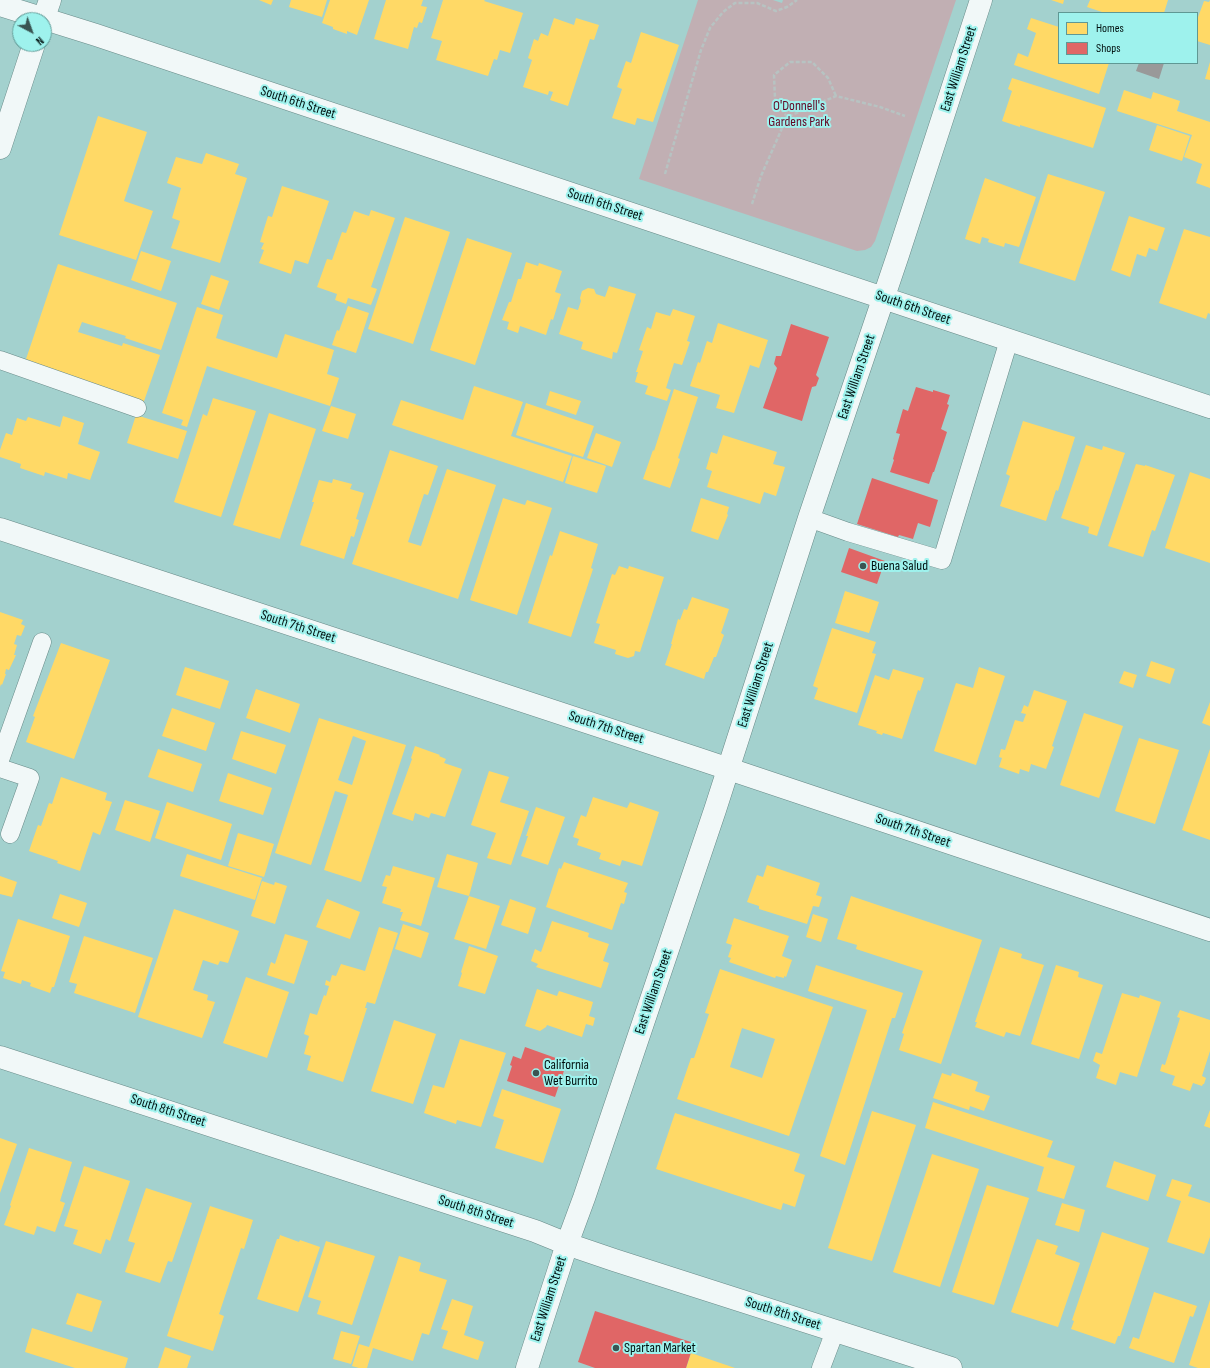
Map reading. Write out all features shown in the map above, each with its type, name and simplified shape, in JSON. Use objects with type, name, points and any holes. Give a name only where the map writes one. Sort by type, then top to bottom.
[{"type":"street","name":"East William Street","points":[[527,1368],[567,1244],[584,1198],[729,769],[809,518],[981,0]]},
{"type":"street","name":"South 6th Street","points":[[0,5],[39,12]]},
{"type":"street","name":"South 6th Street","points":[[52,15],[883,298],[1210,407]]},
{"type":"street","points":[[0,148],[31,52]]},
{"type":"street","name":"South 7th Street","points":[[0,529],[729,769],[1210,930]]},
{"type":"street","name":"South 8th Street","points":[[0,1057],[528,1229],[567,1244],[951,1368]]},
{"type":"lane","points":[[809,518],[848,532],[942,560],[1009,340]]},
{"type":"lane","points":[[0,360],[137,408]]},
{"type":"lane","points":[[0,760],[42,642]]},
{"type":"lane","points":[[0,768],[30,778],[10,834]]},
{"type":"lane","points":[[821,1368],[835,1331]]},
{"type":"path","points":[[665,174],[700,50],[710,28],[722,12],[735,3],[757,3],[776,11],[797,0]]},
{"type":"path","points":[[787,117],[775,99],[774,75],[790,62],[812,62],[828,78],[836,96]]},
{"type":"path","points":[[752,204],[761,176],[787,117],[836,96],[880,106],[905,116]]},
{"type":"green space","name":"O'Donnell's Gardens Park","points":[[698,0],[773,0],[782,3],[783,0],[956,0],[875,241],[871,247],[865,250],[857,251],[639,179]]},
{"type":"building: Homes","points":[[259,0],[273,0],[271,5]]},
{"type":"building: Homes","points":[[291,0],[327,0],[322,17],[289,7]]},
{"type":"building: Homes","points":[[330,0],[369,0],[357,35],[347,31],[347,34],[322,23]]},
{"type":"building: Homes","points":[[386,0],[423,0],[421,6],[427,7],[422,23],[419,22],[417,28],[414,27],[408,49],[374,39]]},
{"type":"building: Homes","points":[[443,0],[485,0],[484,1],[523,13],[510,53],[500,50],[497,60],[494,59],[488,76],[436,60],[442,41],[431,38]]},
{"type":"building: Homes","points":[[1051,0],[1064,0],[1063,4]]},
{"type":"building: Homes","points":[[1090,0],[1168,0],[1164,12],[1102,12],[1087,7]]},
{"type":"building: Homes","points":[[1210,0],[1210,45],[1198,41],[1198,17],[1204,1],[1209,2]]},
{"type":"building: Homes","points":[[554,18],[574,25],[576,18],[599,25],[594,40],[590,39],[568,106],[550,100],[553,92],[549,91],[548,95],[523,87],[532,60],[528,58],[534,39],[538,41],[541,33],[548,36]]},
{"type":"building: Homes","points":[[1031,18],[1058,27],[1058,64],[1109,64],[1099,94],[1014,65],[1018,53],[1028,57],[1036,33],[1027,29]]},
{"type":"building: Homes","points":[[641,32],[679,45],[653,122],[637,118],[635,125],[612,118],[622,89],[617,87],[626,61],[631,63]]},
{"type":"building: Homes","points":[[1210,62],[1210,80],[1205,79]]},
{"type":"building: Homes","points":[[1012,78],[1106,108],[1093,148],[1020,125],[1020,127],[1002,121],[1012,91],[1008,89]]},
{"type":"building: Homes","points":[[1124,90],[1151,99],[1153,92],[1180,101],[1177,111],[1210,122],[1210,188],[1196,183],[1202,164],[1184,157],[1192,135],[1117,111]]},
{"type":"building: Homes","points":[[98,116],[147,132],[124,201],[153,211],[136,260],[59,235]]},
{"type":"building: Homes","points":[[1157,125],[1190,136],[1182,161],[1149,150]]},
{"type":"building: Homes","points":[[206,153],[239,164],[235,174],[247,178],[220,263],[171,248],[180,221],[172,218],[181,188],[167,183],[176,157],[202,164]]},
{"type":"building: Homes","points":[[1048,174],[1105,192],[1075,281],[1019,263]]},
{"type":"building: Homes","points":[[985,178],[1036,197],[1019,247],[1005,243],[1004,247],[988,242],[989,239],[982,237],[980,244],[965,239]]},
{"type":"building: Homes","points":[[282,186],[329,201],[308,264],[295,260],[291,274],[259,263],[264,250],[261,249],[264,243],[260,242],[268,216],[272,217]]},
{"type":"building: Homes","points":[[371,210],[395,218],[371,287],[377,289],[371,305],[348,298],[346,304],[335,300],[337,294],[317,287],[327,259],[332,260],[342,232],[346,233],[354,211],[369,216]]},
{"type":"building: Homes","points":[[1129,216],[1165,228],[1157,251],[1149,248],[1146,257],[1137,254],[1130,277],[1111,270]]},
{"type":"building: Homes","points":[[405,217],[450,232],[413,344],[368,329]]},
{"type":"building: Homes","points":[[1184,229],[1210,237],[1210,314],[1208,313],[1206,319],[1159,303]]},
{"type":"building: Homes","points":[[467,238],[512,253],[475,365],[430,350]]},
{"type":"building: Homes","points":[[141,251],[171,261],[161,291],[131,280]]},
{"type":"building: Homes","points":[[526,262],[538,266],[539,263],[562,271],[555,292],[561,294],[553,320],[551,319],[546,335],[520,326],[518,333],[507,329],[509,322],[502,320],[509,302],[511,302],[518,279],[521,279]]},
{"type":"building: Homes","points":[[58,264],[177,303],[161,350],[125,338],[126,336],[82,322],[78,332],[122,346],[123,343],[160,355],[143,404],[24,365]]},
{"type":"building: Homes","points":[[211,275],[229,281],[219,310],[201,304]]},
{"type":"building: Homes","points":[[609,286],[636,294],[617,353],[613,352],[612,359],[581,349],[583,342],[559,334],[568,307],[578,310],[582,291],[588,288],[594,289],[596,294],[605,297]]},
{"type":"building: Homes","points":[[348,306],[369,313],[356,353],[332,345]]},
{"type":"building: Homes","points":[[197,307],[223,315],[216,338],[277,358],[285,334],[334,350],[327,374],[339,378],[330,406],[207,366],[187,427],[181,425],[183,420],[162,413]]},
{"type":"building: Homes","points":[[673,309],[695,316],[687,341],[690,342],[682,365],[674,363],[666,388],[671,390],[667,401],[645,394],[648,386],[635,382],[638,372],[636,372],[643,351],[639,350],[647,327],[651,329],[656,312],[670,316]]},
{"type":"building: Homes","points":[[718,323],[768,340],[759,368],[750,365],[734,413],[716,408],[720,395],[690,386],[698,362],[700,363],[707,341],[712,343]]},
{"type":"building: Homes","points":[[474,386],[523,402],[511,436],[572,456],[563,482],[392,425],[401,400],[463,420]]},
{"type":"building: Homes","points":[[674,389],[698,397],[670,488],[643,479],[653,450],[654,451]]},
{"type":"building: Homes","points":[[550,391],[581,401],[576,415],[546,405]]},
{"type":"building: Homes","points":[[213,398],[256,411],[221,517],[174,502],[203,414],[207,416]]},
{"type":"building: Homes","points":[[526,403],[594,426],[583,457],[516,435]]},
{"type":"building: Homes","points":[[331,406],[356,414],[348,439],[322,431]]},
{"type":"building: Homes","points":[[269,413],[316,429],[280,539],[233,525]]},
{"type":"building: Homes","points":[[136,415],[187,431],[178,459],[127,443]]},
{"type":"building: Homes","points":[[63,416],[84,423],[78,444],[100,452],[90,480],[68,473],[67,479],[45,472],[44,476],[20,468],[21,464],[0,457],[0,450],[6,433],[12,435],[17,418],[26,421],[28,417],[60,427]]},
{"type":"building: Homes","points":[[1023,421],[1075,437],[1058,491],[1056,490],[1046,521],[1000,506],[1010,476],[1006,474]]},
{"type":"building: Homes","points":[[596,433],[621,442],[612,467],[587,458]]},
{"type":"building: Homes","points":[[723,435],[777,452],[773,464],[785,467],[776,496],[764,492],[760,504],[707,487],[712,471],[706,469],[711,452],[717,454]]},
{"type":"building: Homes","points":[[1086,445],[1102,450],[1103,446],[1125,453],[1097,536],[1088,533],[1089,527],[1061,518]]},
{"type":"building: Homes","points":[[390,450],[438,466],[428,495],[424,494],[408,542],[421,546],[447,469],[496,485],[458,599],[352,564]]},
{"type":"building: Homes","points":[[573,456],[606,466],[597,493],[565,483]]},
{"type":"building: Homes","points":[[1136,464],[1145,465],[1175,475],[1155,531],[1152,530],[1143,557],[1108,546]]},
{"type":"building: Homes","points":[[1190,472],[1210,479],[1210,563],[1165,548]]},
{"type":"building: Homes","points":[[333,479],[352,484],[350,489],[364,493],[356,519],[359,520],[354,537],[351,536],[344,559],[300,545],[314,502],[312,502],[319,480],[332,483]]},
{"type":"building: Homes","points":[[503,498],[525,505],[527,500],[552,508],[517,615],[470,600]]},
{"type":"building: Homes","points":[[701,498],[729,507],[728,515],[718,540],[691,531]]},
{"type":"building: Homes","points":[[560,531],[598,544],[591,568],[593,569],[571,637],[528,623],[550,555],[552,556]]},
{"type":"building: Homes","points":[[619,566],[628,569],[629,566],[664,577],[640,652],[635,651],[634,656],[628,658],[615,654],[616,650],[594,643],[600,624],[596,623],[612,574],[615,575]]},
{"type":"building: Homes","points":[[845,591],[879,602],[869,633],[835,623]]},
{"type":"building: Homes","points":[[692,597],[729,609],[721,633],[724,635],[716,657],[714,657],[704,679],[665,665],[678,619],[680,620],[684,609],[687,610]]},
{"type":"building: Homes","points":[[0,612],[23,620],[21,624],[25,626],[21,636],[17,635],[14,644],[17,645],[14,655],[16,655],[9,670],[6,669],[6,674],[0,687]]},
{"type":"building: Homes","points":[[832,628],[876,642],[872,653],[876,654],[857,713],[814,699],[818,688],[813,686]]},
{"type":"building: Homes","points":[[61,643],[110,660],[74,759],[26,742],[35,717],[33,716]]},
{"type":"building: Homes","points":[[1151,661],[1175,669],[1170,684],[1146,676]]},
{"type":"building: Homes","points":[[185,667],[229,681],[220,709],[176,695]]},
{"type":"building: Homes","points":[[979,667],[1005,676],[976,765],[934,751],[956,683],[973,688]]},
{"type":"building: Homes","points":[[893,669],[924,678],[920,691],[918,690],[902,739],[883,733],[882,735],[876,733],[877,731],[858,725],[875,675],[889,680]]},
{"type":"building: Homes","points":[[1124,671],[1137,675],[1133,688],[1119,683]]},
{"type":"building: Homes","points":[[256,689],[300,704],[290,733],[246,718]]},
{"type":"building: Homes","points":[[1034,690],[1067,701],[1046,769],[1031,764],[1029,772],[1020,769],[1019,774],[999,767],[1002,758],[999,757],[1001,749],[1005,750],[1015,720],[1023,722],[1026,714],[1021,713],[1024,705],[1028,707]]},
{"type":"building: Homes","points":[[1210,702],[1210,726],[1202,723]]},
{"type":"building: Homes","points":[[172,708],[215,723],[206,751],[162,736]]},
{"type":"building: Homes","points":[[1084,713],[1123,726],[1099,798],[1060,785]]},
{"type":"building: Homes","points":[[319,718],[406,745],[361,882],[324,870],[348,795],[335,791],[311,865],[275,853]],"holes":[[[353,736],[366,741],[352,785],[338,780]]]},
{"type":"building: Homes","points":[[241,731],[286,745],[276,774],[232,759]]},
{"type":"building: Homes","points":[[1139,738],[1179,750],[1155,824],[1115,811]]},
{"type":"building: Homes","points":[[415,746],[440,755],[439,756],[446,759],[444,763],[462,769],[445,817],[431,813],[429,818],[415,813],[413,821],[392,814],[412,759]]},
{"type":"building: Homes","points":[[158,749],[202,764],[193,792],[148,777]]},
{"type":"building: Homes","points":[[1210,749],[1210,840],[1182,830]]},
{"type":"building: Homes","points":[[489,771],[509,777],[500,802],[529,811],[511,865],[487,858],[496,833],[471,825]]},
{"type":"building: Homes","points":[[228,773],[272,788],[263,815],[219,801]]},
{"type":"building: Homes","points":[[61,777],[107,793],[105,800],[112,802],[100,835],[93,832],[80,871],[57,863],[58,861],[29,851],[38,825],[41,826],[49,803],[52,804]]},
{"type":"building: Homes","points":[[593,797],[627,808],[630,802],[659,812],[642,866],[622,860],[620,866],[599,859],[601,853],[577,845],[579,839],[573,837],[581,815],[586,817]]},
{"type":"building: Homes","points":[[125,800],[160,811],[150,842],[115,830]]},
{"type":"building: Homes","points":[[167,802],[232,824],[221,860],[155,838]]},
{"type":"building: Homes","points":[[536,807],[565,817],[548,865],[521,856]]},
{"type":"building: Homes","points":[[238,833],[274,844],[264,877],[228,866]]},
{"type":"building: Homes","points":[[187,854],[262,878],[255,900],[180,876]]},
{"type":"building: Homes","points":[[447,854],[478,863],[469,896],[437,887]]},
{"type":"building: Homes","points":[[564,862],[628,883],[624,892],[627,893],[624,904],[621,903],[612,930],[546,907],[559,868],[561,869]]},
{"type":"building: Homes","points":[[767,865],[820,883],[816,895],[822,897],[819,907],[813,906],[807,924],[759,909],[759,906],[747,902],[757,875],[763,877]]},
{"type":"building: Homes","points":[[393,866],[435,878],[421,926],[400,920],[403,912],[400,912],[401,909],[382,903],[387,887],[382,886],[386,875],[390,876]]},
{"type":"building: Homes","points":[[0,876],[17,882],[12,897],[0,894]]},
{"type":"building: Homes","points":[[262,881],[274,885],[275,882],[287,886],[275,924],[251,916]]},
{"type":"building: Homes","points":[[60,894],[87,903],[79,927],[52,918]]},
{"type":"building: Homes","points":[[469,896],[500,906],[486,949],[454,939]]},
{"type":"building: Homes","points":[[851,896],[982,940],[941,1064],[899,1050],[904,1034],[902,1033],[923,971],[856,949],[857,945],[837,939]]},
{"type":"building: Homes","points":[[327,899],[360,912],[350,939],[316,927]]},
{"type":"building: Homes","points":[[510,899],[536,908],[528,934],[501,925]]},
{"type":"building: Homes","points":[[174,909],[239,931],[228,963],[220,961],[218,965],[203,960],[193,990],[208,995],[207,1000],[215,1002],[202,1038],[138,1017]]},
{"type":"building: Homes","points":[[813,914],[828,919],[821,942],[806,937]]},
{"type":"building: Homes","points":[[734,918],[789,936],[782,956],[792,960],[786,977],[776,976],[775,978],[729,962],[731,958],[728,957],[732,945],[726,943]]},
{"type":"building: Homes","points":[[18,919],[70,936],[54,987],[52,987],[50,993],[30,986],[31,983],[22,980],[21,984],[3,978],[5,972],[1,971]]},
{"type":"building: Homes","points":[[552,921],[589,933],[588,937],[609,944],[603,961],[609,963],[601,988],[536,967],[538,964],[531,961],[535,949],[541,952]]},
{"type":"building: Homes","points":[[403,924],[429,933],[421,958],[395,949]]},
{"type":"building: Homes","points":[[379,927],[398,933],[375,1004],[367,1002],[365,1008],[367,1008],[343,1082],[307,1070],[311,1056],[304,1054],[309,1036],[304,1034],[310,1013],[317,1015],[324,995],[326,996],[329,986],[325,985],[326,980],[330,982],[332,975],[336,976],[341,964],[365,971]]},
{"type":"building: Homes","points":[[285,934],[308,941],[294,984],[267,975],[271,962],[275,964]]},
{"type":"building: Homes","points":[[84,936],[153,958],[135,1013],[74,993],[77,984],[69,982]]},
{"type":"building: Homes","points":[[469,946],[498,956],[485,994],[458,986]]},
{"type":"building: Homes","points":[[1000,947],[1022,954],[1021,958],[1044,965],[1020,1036],[1006,1032],[1004,1037],[975,1027],[977,1022],[975,1022]]},
{"type":"building: Homes","points":[[816,965],[903,993],[895,1018],[892,1018],[845,1165],[820,1156],[867,1010],[808,991]]},
{"type":"building: Homes","points":[[1056,965],[1079,972],[1078,977],[1103,985],[1079,1059],[1031,1044]]},
{"type":"building: Homes","points":[[720,969],[833,1007],[789,1136],[677,1099],[691,1058],[694,1058],[709,1014],[705,1013]],"holes":[[[742,1028],[775,1039],[762,1078],[730,1067]]]},
{"type":"building: Homes","points":[[246,977],[289,992],[267,1058],[223,1043]]},
{"type":"building: Homes","points":[[537,989],[557,996],[559,991],[593,1002],[589,1016],[595,1018],[593,1026],[586,1024],[582,1037],[547,1025],[540,1031],[525,1026]]},
{"type":"building: Homes","points":[[1122,993],[1139,998],[1140,995],[1161,1002],[1137,1077],[1120,1072],[1116,1085],[1096,1078],[1100,1065],[1093,1061],[1096,1052],[1102,1054]]},
{"type":"building: Homes","points":[[1180,1010],[1210,1020],[1210,1051],[1202,1076],[1206,1078],[1202,1086],[1193,1083],[1190,1091],[1172,1085],[1175,1076],[1160,1071],[1162,1064],[1165,1065],[1180,1018],[1177,1017]]},
{"type":"building: Homes","points":[[394,1020],[436,1034],[413,1104],[371,1091]]},
{"type":"building: Homes","points":[[460,1039],[506,1053],[481,1127],[457,1120],[456,1124],[424,1113],[433,1085],[444,1088]]},
{"type":"building: Homes","points":[[942,1073],[951,1076],[952,1073],[978,1082],[975,1091],[990,1096],[984,1111],[970,1106],[969,1110],[933,1098]]},
{"type":"building: Homes","points":[[502,1089],[561,1109],[543,1163],[495,1148],[504,1120],[493,1116]]},
{"type":"building: Homes","points":[[933,1102],[1053,1141],[1047,1157],[1075,1166],[1064,1199],[1037,1191],[1044,1167],[925,1128]]},
{"type":"building: Homes","points":[[1210,1110],[1210,1128],[1204,1126]]},
{"type":"building: Homes","points":[[872,1111],[916,1125],[872,1261],[828,1248]]},
{"type":"building: Homes","points":[[675,1113],[800,1154],[794,1171],[805,1175],[795,1207],[783,1203],[781,1210],[656,1169]]},
{"type":"building: Homes","points":[[0,1138],[17,1144],[0,1193]]},
{"type":"building: Homes","points":[[29,1148],[72,1162],[60,1201],[65,1203],[55,1232],[37,1226],[34,1235],[4,1225]]},
{"type":"building: Homes","points":[[932,1154],[979,1169],[940,1287],[893,1272]]},
{"type":"building: Homes","points":[[1114,1161],[1156,1175],[1148,1201],[1106,1187]]},
{"type":"building: Homes","points":[[84,1166],[130,1181],[110,1241],[106,1239],[101,1254],[73,1244],[78,1230],[64,1226]]},
{"type":"building: Homes","points":[[1172,1179],[1192,1185],[1188,1196],[1210,1203],[1210,1237],[1204,1254],[1167,1242],[1181,1201],[1166,1196]]},
{"type":"building: Homes","points":[[987,1185],[1029,1198],[994,1305],[952,1292]]},
{"type":"building: Homes","points":[[146,1188],[192,1203],[172,1262],[168,1261],[160,1283],[125,1272],[135,1243],[128,1241]]},
{"type":"building: Homes","points":[[1062,1203],[1085,1210],[1079,1232],[1055,1225]]},
{"type":"building: Homes","points":[[210,1206],[253,1220],[244,1249],[241,1248],[219,1314],[224,1316],[213,1351],[167,1336]]},
{"type":"building: Homes","points":[[1102,1232],[1149,1248],[1120,1336],[1118,1336],[1115,1344],[1071,1329],[1074,1321],[1072,1320]]},
{"type":"building: Homes","points":[[280,1235],[299,1242],[300,1240],[320,1247],[298,1312],[257,1299],[277,1239],[279,1239]]},
{"type":"building: Homes","points":[[1037,1239],[1058,1246],[1055,1254],[1080,1263],[1058,1327],[1011,1312]]},
{"type":"building: Homes","points":[[326,1241],[375,1256],[352,1325],[317,1314],[321,1301],[308,1297]]},
{"type":"building: Homes","points":[[399,1256],[421,1263],[419,1271],[447,1280],[429,1335],[422,1333],[413,1361],[373,1348],[367,1368],[352,1366],[359,1344],[369,1347]]},
{"type":"building: Homes","points":[[1154,1292],[1197,1306],[1193,1317],[1190,1316],[1174,1363],[1129,1348],[1133,1337],[1139,1339]]},
{"type":"building: Homes","points":[[77,1293],[102,1301],[92,1332],[66,1324]]},
{"type":"building: Homes","points":[[452,1299],[473,1306],[464,1335],[484,1342],[478,1360],[442,1348],[448,1331],[441,1329]]},
{"type":"building: Homes","points":[[1210,1300],[1210,1368],[1198,1368],[1189,1365]]},
{"type":"building: Homes","points":[[32,1328],[128,1358],[125,1368],[75,1368],[25,1352]]},
{"type":"building: Homes","points":[[341,1331],[360,1336],[351,1364],[333,1359]]},
{"type":"building: Homes","points":[[165,1347],[191,1356],[187,1368],[158,1368]]},
{"type":"building: Homes","points":[[691,1353],[735,1368],[686,1368]]},
{"type":"building: Shops","points":[[791,324],[829,337],[816,375],[819,378],[816,386],[812,387],[802,421],[763,408],[777,368],[774,364],[776,356],[781,356]]},
{"type":"building: Shops","points":[[916,387],[950,395],[947,404],[949,405],[941,429],[947,432],[929,484],[890,472],[900,434],[896,433],[903,409],[908,411]]},
{"type":"building: Shops","points":[[872,478],[938,500],[930,527],[918,523],[913,539],[899,535],[898,537],[857,524]]},
{"type":"building: Shops","name":"Buena Salud","points":[[849,548],[885,561],[877,584],[841,572]]},
{"type":"building: Shops","name":"California Wet Burrito","points":[[525,1047],[567,1062],[555,1097],[507,1081],[512,1066],[510,1065],[513,1056],[521,1059]]},
{"type":"building: Shops","points":[[595,1311],[694,1343],[686,1368],[595,1368],[578,1362]]},
{"type":"building: Industry","points":[[1139,64],[1164,64],[1159,79],[1136,71]]},
{"type":"place","name":"Buena Salud","points":[[863,566]]},
{"type":"place","name":"California Wet Burrito","points":[[536,1073]]},
{"type":"place","name":"Spartan Market","points":[[616,1348]]}]
